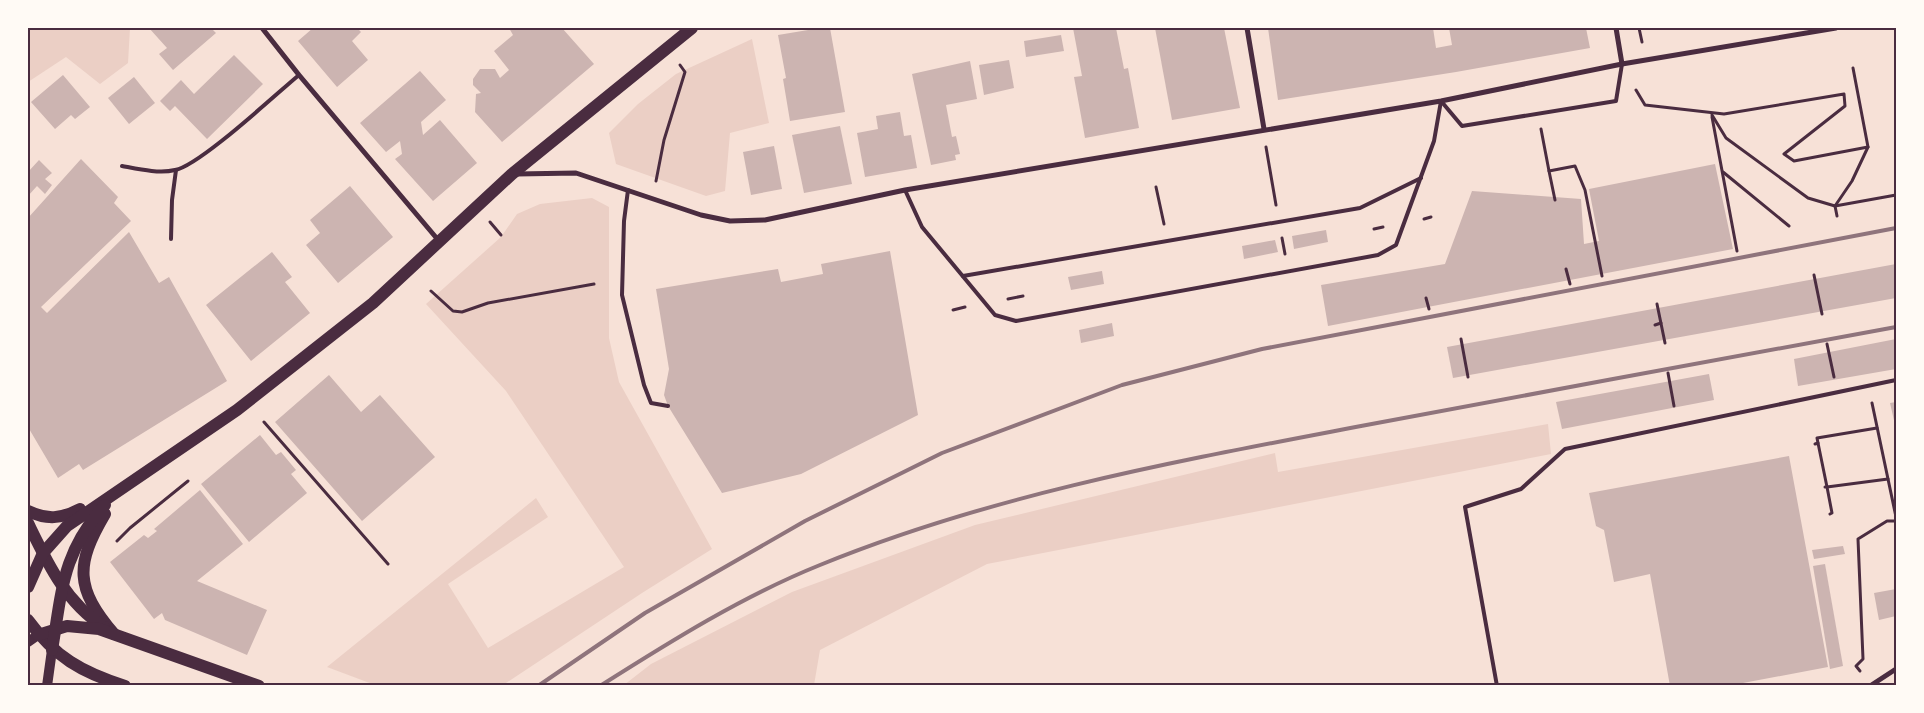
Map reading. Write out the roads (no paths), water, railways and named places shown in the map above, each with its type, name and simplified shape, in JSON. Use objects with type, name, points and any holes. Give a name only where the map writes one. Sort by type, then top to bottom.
[{"type":"main road","points":[[29,579],[43,553],[67,526],[265,389],[373,303],[512,174],[667,46],[692,28]]},
{"type":"main road","points":[[28,511],[48,517],[65,517],[120,488]]},
{"type":"main road","points":[[47,686],[62,589],[68,564],[83,531],[120,488]]},
{"type":"main road","points":[[114,634],[87,595],[83,563],[91,537],[120,488]]},
{"type":"main road","points":[[28,523],[62,589],[93,620],[114,634]]},
{"type":"main road","points":[[29,579],[54,575],[68,564]]},
{"type":"main road","points":[[28,620],[33,638],[72,664],[125,686]]},
{"type":"main road","points":[[33,638],[56,629],[83,626],[114,634],[259,686]]},
{"type":"street","points":[[262,28],[299,75],[440,242]]},
{"type":"street","points":[[1247,28],[1264,129]]},
{"type":"street","points":[[1616,28],[1622,64]]},
{"type":"street","points":[[512,174],[576,173],[701,215],[730,221],[765,220],[905,190],[1441,101],[1622,64],[1836,28]]},
{"type":"street","points":[[1871,685],[1896,669]]},
{"type":"lane","points":[[1441,101],[1462,126],[1616,101],[1622,64]]},
{"type":"lane","points":[[122,166],[143,170],[176,170],[202,156],[299,75]]},
{"type":"lane","points":[[905,190],[922,227],[995,315],[1016,321],[1378,255],[1396,246],[1434,141],[1441,101]]},
{"type":"lane","points":[[171,239],[176,170]]},
{"type":"lane","points":[[964,276],[1360,208],[1421,178]]},
{"type":"lane","points":[[628,189],[624,221],[622,295],[644,385],[651,404],[668,406]]},
{"type":"lane","points":[[1497,686],[1466,507],[1521,489],[1565,449],[1896,380]]},
{"type":"railway","points":[[538,686],[645,613],[805,521],[942,453],[1122,385],[1262,349],[1896,228]]},
{"type":"railway","points":[[600,686],[708,620],[791,577],[886,540],[952,518],[1019,499],[1224,452],[1896,327]]}]
